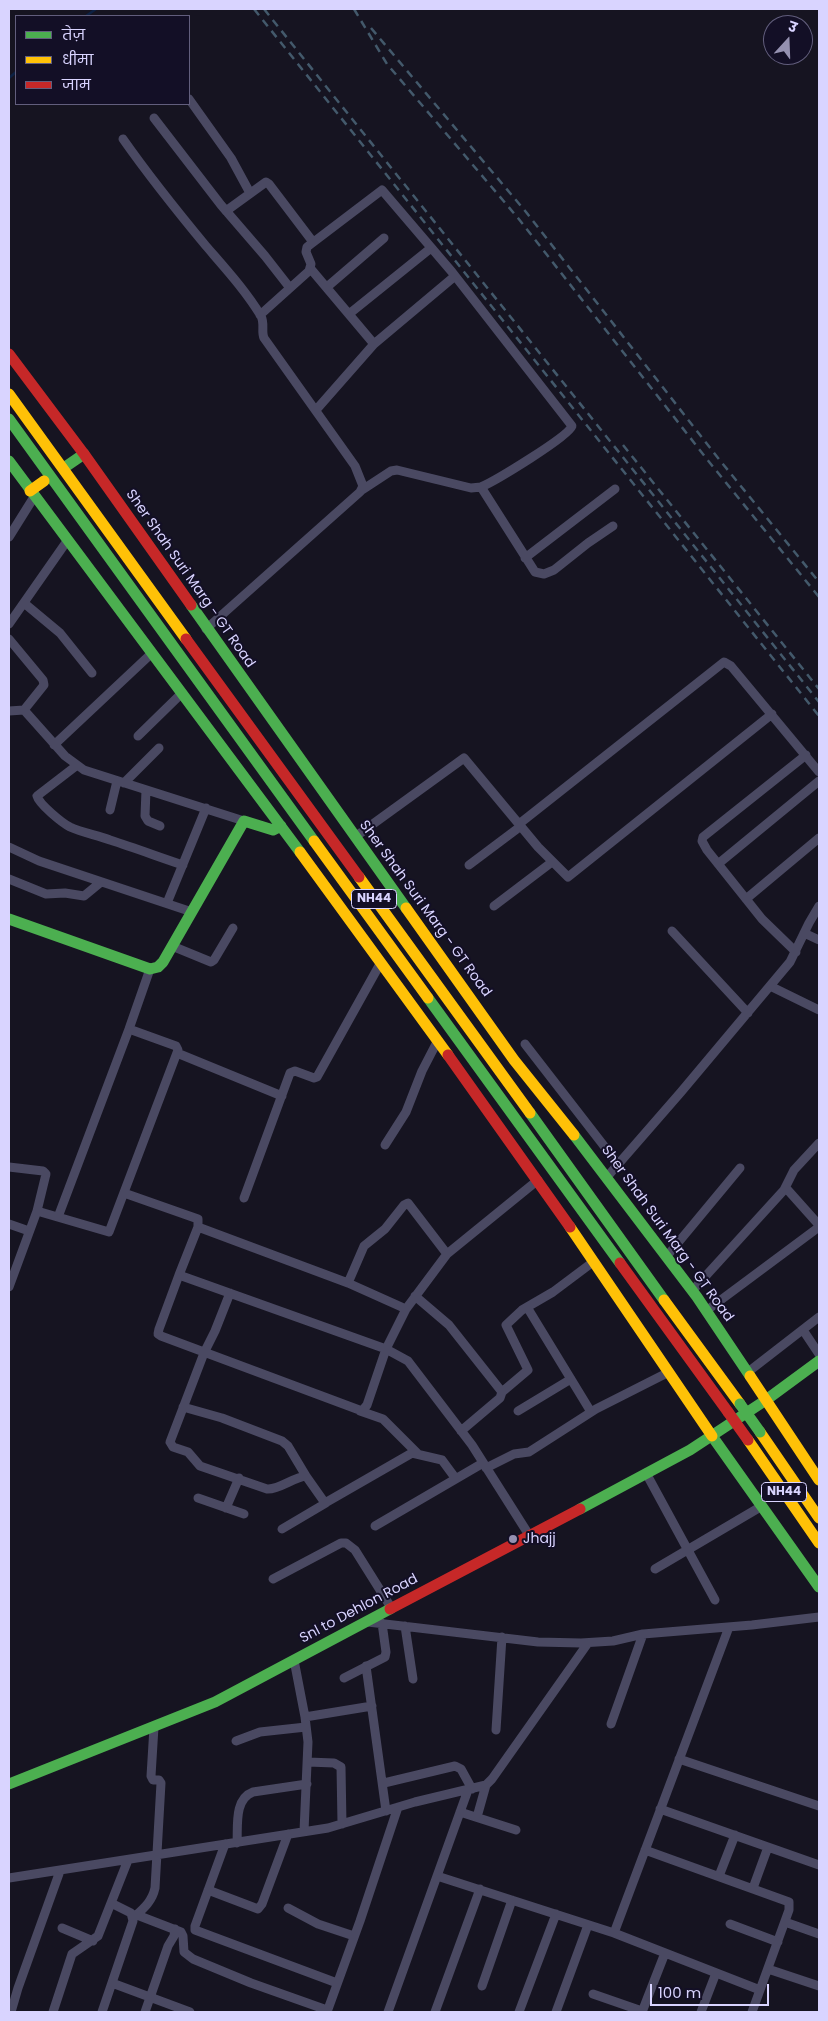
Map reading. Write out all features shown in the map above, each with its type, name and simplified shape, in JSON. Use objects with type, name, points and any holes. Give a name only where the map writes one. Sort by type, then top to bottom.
[{"type":"main road","name":"Sher Shah Suri Marg - GT Road","points":[[9,354],[84,454],[357,846],[514,1060],[608,1177],[667,1256],[748,1372],[819,1480]]},
{"type":"main road","name":"NH44","points":[[9,394],[740,1404],[819,1518]]},
{"type":"main road","name":"NH44","points":[[9,419],[728,1412],[819,1543]]},
{"type":"main road","points":[[68,465],[84,454]]},
{"type":"main road","points":[[9,461],[67,542],[281,826],[322,875],[380,964],[538,1180],[712,1436],[819,1587]]},
{"type":"main road","points":[[32,494],[44,481]]},
{"type":"main road","points":[[9,919],[150,970],[161,964],[244,821],[273,830],[281,826]]},
{"type":"main road","name":"Snl to Dehlon Road","points":[[9,1784],[215,1702],[368,1622],[712,1436],[766,1400],[819,1361]]},
{"type":"street","points":[[190,100],[231,158],[250,193]]},
{"type":"street","points":[[154,118],[226,211],[290,288]]},
{"type":"street","points":[[123,139],[176,210],[260,315],[263,323],[264,338],[355,466],[362,482],[362,490]]},
{"type":"street","points":[[226,211],[264,182],[269,184],[314,242]]},
{"type":"street","points":[[206,630],[362,490],[391,471],[397,470],[471,488],[481,487],[541,451],[568,432],[572,426],[455,276],[382,190],[306,249],[311,264],[310,268],[260,315]]},
{"type":"street","points":[[326,287],[384,238]]},
{"type":"street","points":[[349,314],[431,248]]},
{"type":"street","points":[[310,268],[374,344]]},
{"type":"street","points":[[316,410],[374,344],[455,276]]},
{"type":"street","points":[[481,487],[535,572],[550,572],[613,526]]},
{"type":"street","points":[[525,558],[615,489]]},
{"type":"street","points":[[9,537],[32,494]]},
{"type":"street","points":[[9,624],[67,542]]},
{"type":"street","points":[[24,603],[60,632],[92,674]]},
{"type":"street","points":[[9,639],[44,684],[24,710],[9,711]]},
{"type":"street","points":[[54,745],[152,653]]},
{"type":"street","points":[[469,865],[722,663],[727,663],[731,666],[819,772]]},
{"type":"street","points":[[138,736],[182,693]]},
{"type":"street","points":[[24,710],[54,745],[76,766],[90,773],[244,821]]},
{"type":"street","points":[[357,846],[463,758],[468,761],[552,862],[568,877],[772,714]]},
{"type":"street","points":[[110,810],[121,782],[159,748]]},
{"type":"street","points":[[796,952],[762,919],[704,846],[703,838],[806,756]]},
{"type":"street","points":[[76,766],[37,796],[38,800],[70,827],[183,866]]},
{"type":"street","points":[[718,864],[819,781]]},
{"type":"street","points":[[146,790],[145,816],[148,821],[160,826]]},
{"type":"street","points":[[166,903],[206,808]]},
{"type":"street","points":[[746,899],[819,838]]},
{"type":"street","points":[[9,847],[33,858],[192,912]]},
{"type":"street","points":[[494,906],[552,862]]},
{"type":"street","points":[[9,878],[46,894],[65,893],[84,896],[101,882]]},
{"type":"street","points":[[608,1177],[770,986],[796,952],[819,906]]},
{"type":"street","points":[[172,946],[212,962],[233,928]]},
{"type":"street","points":[[672,930],[748,1013]]},
{"type":"street","points":[[804,933],[819,940]]},
{"type":"street","points":[[244,1198],[290,1073],[293,1071],[314,1078],[318,1076],[380,964]]},
{"type":"street","points":[[58,1217],[130,1029],[150,970]]},
{"type":"street","points":[[770,986],[819,1010]]},
{"type":"street","points":[[37,1211],[109,1233],[178,1053],[176,1046],[130,1029]]},
{"type":"street","points":[[385,1145],[406,1112],[422,1071],[437,1042]]},
{"type":"street","points":[[525,1044],[618,1164]]},
{"type":"street","points":[[178,1053],[282,1096]]},
{"type":"street","points":[[692,1291],[786,1188],[794,1170],[819,1143]]},
{"type":"street","points":[[9,1167],[46,1173],[37,1211],[9,1287]]},
{"type":"street","points":[[667,1256],[740,1168]]},
{"type":"street","points":[[360,1411],[366,1405],[386,1349],[406,1309],[447,1254],[538,1180]]},
{"type":"street","points":[[706,1311],[819,1226],[786,1188]]},
{"type":"street","points":[[124,1192],[198,1220],[198,1227],[158,1334],[163,1338],[383,1419],[418,1454]]},
{"type":"street","points":[[348,1283],[364,1246],[385,1229],[405,1204],[408,1203],[447,1254]]},
{"type":"street","points":[[9,1224],[30,1231]]},
{"type":"street","points":[[198,1227],[348,1283],[406,1309]]},
{"type":"street","points":[[461,1431],[500,1398],[502,1392],[528,1370],[506,1326],[527,1307],[553,1292],[594,1262]]},
{"type":"street","points":[[179,1275],[386,1349],[408,1361],[461,1431],[529,1535]]},
{"type":"street","points":[[230,1293],[204,1353],[170,1444],[188,1452],[198,1465],[271,1489],[306,1476]]},
{"type":"street","points":[[415,1296],[449,1325],[502,1392]]},
{"type":"street","points":[[527,1307],[591,1412]]},
{"type":"street","points":[[748,1372],[819,1317]]},
{"type":"street","points":[[803,1330],[819,1354]]},
{"type":"street","points":[[375,1526],[484,1465],[514,1454],[529,1452],[591,1412],[669,1372]]},
{"type":"street","points":[[518,1411],[571,1379]]},
{"type":"street","points":[[183,1407],[222,1418],[282,1441],[288,1446],[323,1502],[326,1503]]},
{"type":"street","points":[[282,1529],[410,1453],[444,1461],[456,1479]]},
{"type":"street","points":[[646,1473],[715,1600]]},
{"type":"street","points":[[226,1508],[238,1478]]},
{"type":"street","points":[[198,1498],[244,1514]]},
{"type":"street","points":[[655,1569],[762,1506]]},
{"type":"street","points":[[273,1579],[341,1543],[346,1543],[355,1550],[392,1609]]},
{"type":"street","points":[[368,1622],[554,1643],[588,1643],[613,1641],[643,1634],[819,1617]]},
{"type":"street","points":[[344,1678],[386,1655],[382,1623]]},
{"type":"street","points":[[405,1626],[413,1679]]},
{"type":"street","points":[[614,1933],[730,1627]]},
{"type":"street","points":[[610,1724],[643,1634]]},
{"type":"street","points":[[496,1730],[502,1637]]},
{"type":"street","points":[[9,1878],[304,1832],[342,1824],[398,1807],[486,1785],[547,1704],[588,1643]]},
{"type":"street","points":[[294,1660],[306,1722],[308,1762],[304,1832]]},
{"type":"street","points":[[366,1666],[384,1783],[386,1811]]},
{"type":"street","points":[[236,1741],[260,1732],[372,1706]]},
{"type":"street","points":[[102,2012],[135,1916],[148,1904],[154,1894],[161,1783],[159,1780],[153,1780],[151,1776],[154,1727]]},
{"type":"street","points":[[679,1760],[819,1806]]},
{"type":"street","points":[[308,1762],[334,1762],[341,1767],[342,1824]]},
{"type":"street","points":[[384,1783],[454,1766],[460,1770],[470,1790]]},
{"type":"street","points":[[237,1842],[240,1803],[246,1795],[253,1792],[306,1784]]},
{"type":"street","points":[[477,1817],[486,1785]]},
{"type":"street","points":[[388,2012],[460,1812],[470,1790]]},
{"type":"street","points":[[111,1903],[135,1916],[175,1929],[183,1934],[183,1949],[190,1957],[251,1983],[327,2011],[398,1807]]},
{"type":"street","points":[[660,1809],[819,1865]]},
{"type":"street","points":[[460,1812],[516,1830]]},
{"type":"street","points":[[208,1890],[258,1909],[262,1904],[288,1834]]},
{"type":"street","points":[[719,1876],[735,1835]]},
{"type":"street","points":[[225,1844],[195,1926],[197,1932],[337,1983]]},
{"type":"street","points":[[753,1888],[768,1847]]},
{"type":"street","points":[[645,1850],[789,1902],[790,1906],[785,1922],[752,2012]]},
{"type":"street","points":[[53,2012],[72,1954],[92,1941],[100,1931],[128,1860]]},
{"type":"street","points":[[11,2012],[60,1871]]},
{"type":"street","points":[[437,1876],[614,1933],[760,1990]]},
{"type":"street","points":[[435,2012],[480,1889]]},
{"type":"street","points":[[482,1986],[512,1900]]},
{"type":"street","points":[[288,1908],[318,1924],[354,1936]]},
{"type":"street","points":[[519,2012],[556,1914]]},
{"type":"street","points":[[785,1922],[819,1934]]},
{"type":"street","points":[[730,1924],[778,1942]]},
{"type":"street","points":[[556,2012],[588,1925]]},
{"type":"street","points":[[62,1928],[92,1941]]},
{"type":"street","points":[[145,2012],[175,1929]]},
{"type":"street","points":[[593,1994],[642,2012],[665,1953]]},
{"type":"street","points":[[768,1969],[819,1986]]},
{"type":"street","points":[[701,2012],[716,1973]]},
{"type":"street","points":[[112,1983],[190,2012]]},
{"type":"waterway","points":[[87,15],[96,9]]},
{"type":"waterway","points":[[9,78],[15,73]]},
{"type":"railway","points":[[254,9],[819,716]]},
{"type":"railway","points":[[264,9],[819,702]]},
{"type":"railway","points":[[354,9],[387,64],[518,218],[710,463],[819,597]]},
{"type":"railway","points":[[371,28],[526,212],[718,458],[819,582]]},
{"type":"railway","points":[[623,445],[819,689]]},
{"type":"traffic: fast","points":[[9,419],[314,841]]},
{"type":"traffic: fast","points":[[68,465],[84,454]]},
{"type":"traffic: fast","points":[[9,461],[300,852]]},
{"type":"traffic: fast","points":[[191,605],[406,908]]},
{"type":"traffic: fast","points":[[9,919],[150,969],[158,967],[163,962],[244,821],[273,830],[281,826]]},
{"type":"traffic: fast","points":[[428,998],[620,1263]]},
{"type":"traffic: fast","points":[[530,1113],[664,1300]]},
{"type":"traffic: fast","points":[[574,1135],[697,1297],[750,1376]]},
{"type":"traffic: fast","points":[[580,1509],[690,1450],[766,1400],[819,1361]]},
{"type":"traffic: fast","points":[[740,1404],[760,1432]]},
{"type":"traffic: fast","points":[[712,1436],[819,1587]]},
{"type":"traffic: fast","points":[[9,1784],[215,1702],[390,1609]]},
{"type":"traffic: slow","points":[[9,394],[186,639]]},
{"type":"traffic: slow","points":[[30,491],[44,481]]},
{"type":"traffic: slow","points":[[314,841],[428,998]]},
{"type":"traffic: slow","points":[[300,852],[448,1055]]},
{"type":"traffic: slow","points":[[359,877],[530,1113]]},
{"type":"traffic: slow","points":[[406,908],[514,1060],[574,1135]]},
{"type":"traffic: slow","points":[[570,1227],[712,1436]]},
{"type":"traffic: slow","points":[[664,1300],[740,1404]]},
{"type":"traffic: slow","points":[[750,1376],[819,1480]]},
{"type":"traffic: slow","points":[[760,1432],[819,1518]]},
{"type":"traffic: slow","points":[[748,1440],[819,1543]]},
{"type":"traffic: jam","points":[[9,354],[84,454],[191,605]]},
{"type":"traffic: jam","points":[[186,639],[359,877]]},
{"type":"traffic: jam","points":[[448,1055],[570,1227]]},
{"type":"traffic: jam","points":[[620,1263],[728,1412]]},
{"type":"traffic: jam","points":[[728,1412],[748,1440]]},
{"type":"traffic: jam","points":[[390,1609],[580,1509]]},
{"type":"place","name":"Jhajj","points":[[513,1539]]}]
